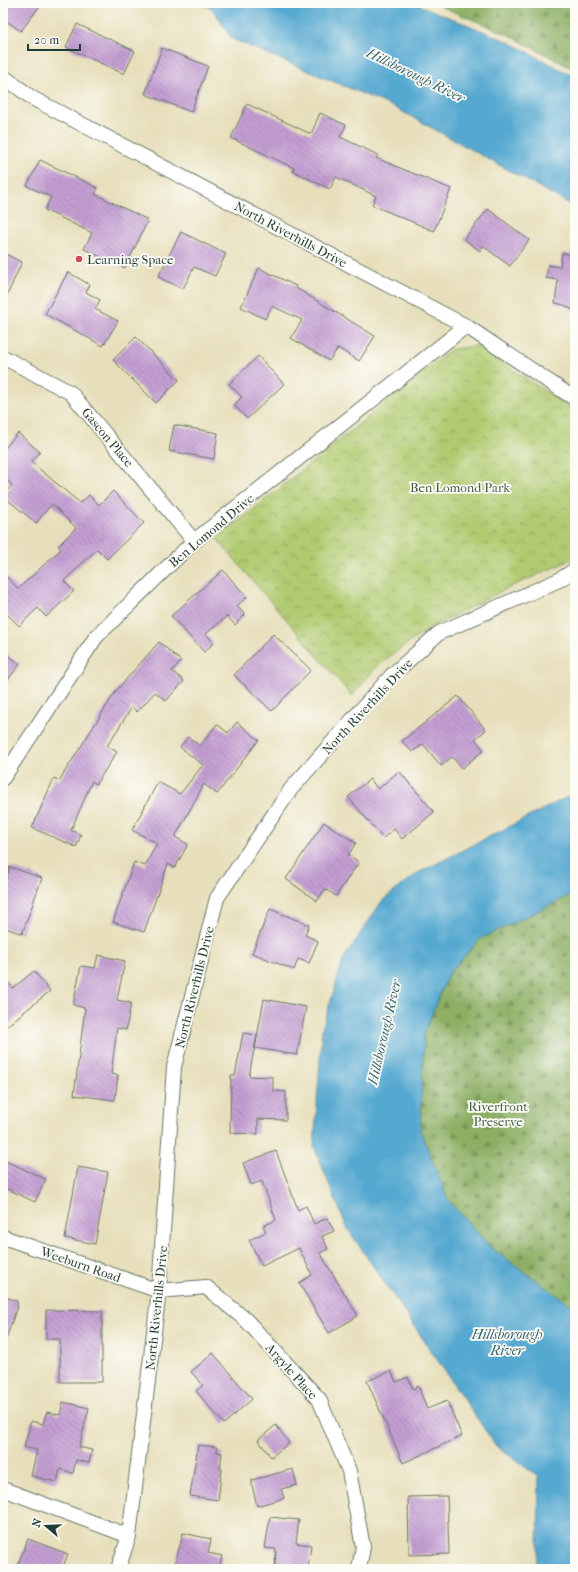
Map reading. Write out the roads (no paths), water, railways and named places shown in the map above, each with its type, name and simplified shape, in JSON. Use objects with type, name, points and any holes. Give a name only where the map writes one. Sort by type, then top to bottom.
[{"type":"street","name":"North Riverhills Drive","points":[[3,76],[32,98],[466,326],[575,399]]},
{"type":"street","name":"Ben Lomond Drive","points":[[3,778],[96,637],[194,541],[466,326]]},
{"type":"street","name":"Gascon Place","points":[[3,356],[71,393],[194,541]]},
{"type":"street","name":"North Riverhills Drive","points":[[118,1569],[129,1536],[159,1291],[174,1067],[217,898],[291,789],[392,675],[439,633],[559,580],[575,570]]},
{"type":"street","name":"Weeburn Road","points":[[3,1237],[159,1291]]},
{"type":"street","name":"Argyle Place","points":[[159,1291],[206,1287],[246,1320],[319,1399],[349,1471],[363,1547],[359,1569]]},
{"type":"street","points":[[3,1489],[129,1536]]},
{"type":"water","name":"Hillsborough River","points":[[196,3],[414,3],[507,41],[575,77],[575,207],[394,107],[232,39],[212,8]]},
{"type":"water","name":"Hillsborough River","points":[[575,793],[575,893],[480,939],[448,974],[424,1034],[420,1130],[448,1200],[491,1248],[575,1308],[575,1569],[535,1569],[538,1556],[539,1477],[496,1446],[347,1228],[314,1147],[322,1029],[344,958],[382,901],[418,873]]},
{"type":"place","name":"Learning Space","points":[[79,259]]},
{"type":"park label","name":"Ben Lomond Park","points":[[460,487]]},
{"type":"park label","name":"Riverfront Preserve","points":[[498,1114]]}]
